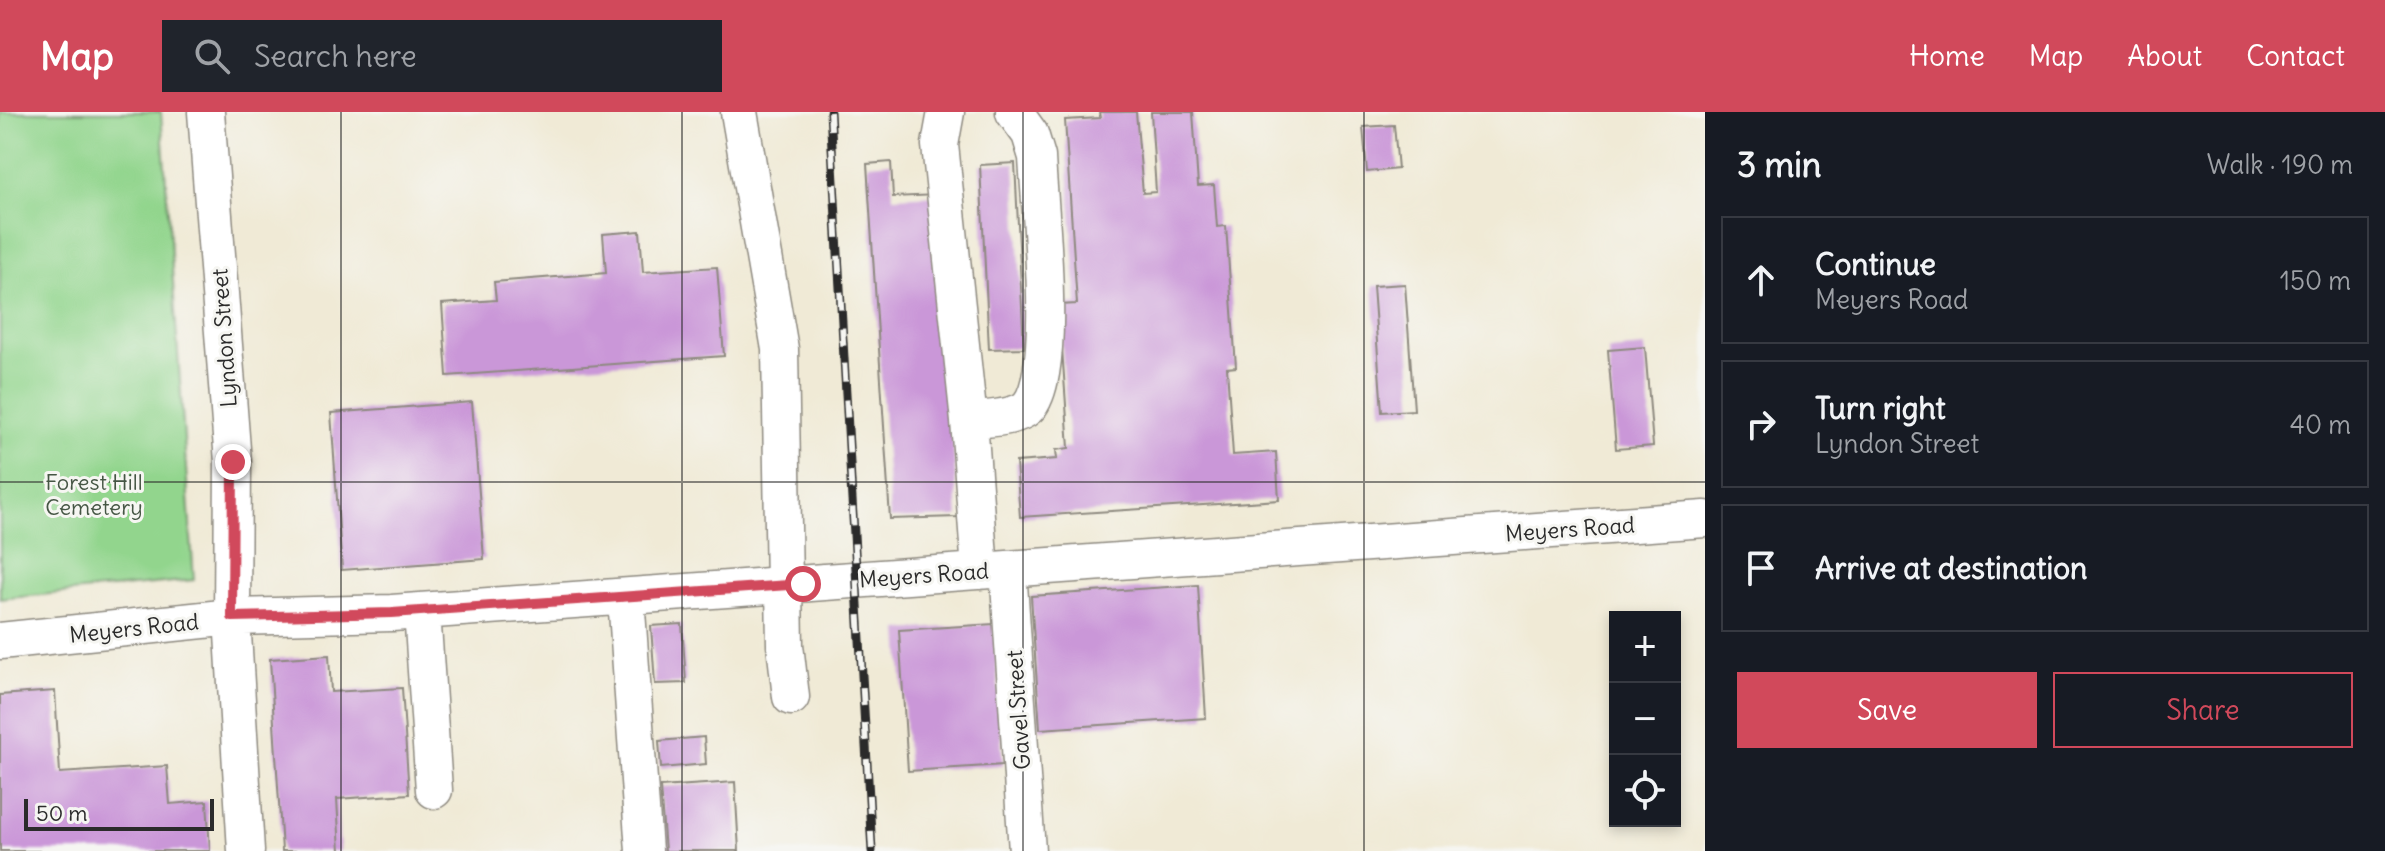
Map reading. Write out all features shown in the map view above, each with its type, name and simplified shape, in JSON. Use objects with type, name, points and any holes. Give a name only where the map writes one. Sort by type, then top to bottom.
[{"type":"street","name":"Lyndon Street","points":[[206,112],[233,462],[232,617],[246,851]]},
{"type":"street","points":[[739,112],[780,349],[785,645],[791,697]]},
{"type":"street","name":"Gavel Street","points":[[946,112],[940,145],[969,421],[994,570],[1027,851]]},
{"type":"street","points":[[969,421],[1016,414],[1029,406],[1038,385],[1045,351],[1037,157],[1030,134],[1014,112]]},
{"type":"street","name":"Meyers Road","points":[[0,641],[232,617],[422,611],[1705,519]]},
{"type":"street","points":[[626,597],[644,851]]},
{"type":"street","points":[[422,611],[434,790]]},
{"type":"green space","name":"Forest Hill Cemetery","points":[[0,112],[161,112],[194,580],[0,599]]},
{"type":"building","points":[[1099,112],[1136,112],[1143,193],[1156,192],[1151,112],[1193,112],[1198,186],[1214,185],[1217,227],[1226,226],[1236,367],[1227,368],[1233,455],[1276,452],[1279,500],[1020,517],[1016,462],[1057,459],[1056,450],[1069,448],[1059,305],[1077,304],[1065,120],[1100,118]]},
{"type":"building","points":[[1394,125],[1398,169],[1367,172],[1363,127]]},
{"type":"building","points":[[891,162],[893,197],[937,195],[958,517],[890,519],[867,164]]},
{"type":"building","points":[[1015,163],[1024,348],[989,349],[980,165]]},
{"type":"building","points":[[640,231],[643,272],[717,267],[724,356],[447,376],[442,304],[496,300],[494,282],[606,273],[603,234]]},
{"type":"building","points":[[1405,284],[1414,410],[1382,412],[1373,286]]},
{"type":"building","points":[[1645,347],[1653,446],[1616,449],[1608,350]]},
{"type":"building","points":[[472,402],[484,559],[342,570],[331,413]]},
{"type":"building","points":[[1198,585],[1206,718],[1040,729],[1031,596]]},
{"type":"building","points":[[682,624],[686,683],[655,684],[651,626]]},
{"type":"building","points":[[994,624],[1003,765],[908,771],[899,630]]},
{"type":"building","points":[[329,655],[331,692],[402,688],[409,794],[337,799],[340,851],[282,851],[270,659]]},
{"type":"building","points":[[55,691],[60,773],[167,766],[170,804],[207,801],[210,851],[0,851],[0,695]]},
{"type":"building","points":[[704,737],[706,764],[661,768],[659,741]]},
{"type":"building","points":[[735,782],[739,851],[665,851],[660,787]]},
{"type":"railway","points":[[830,112],[872,851]]},
{"type":"route","points":[[233,462],[232,617],[392,613],[803,584]]}]
